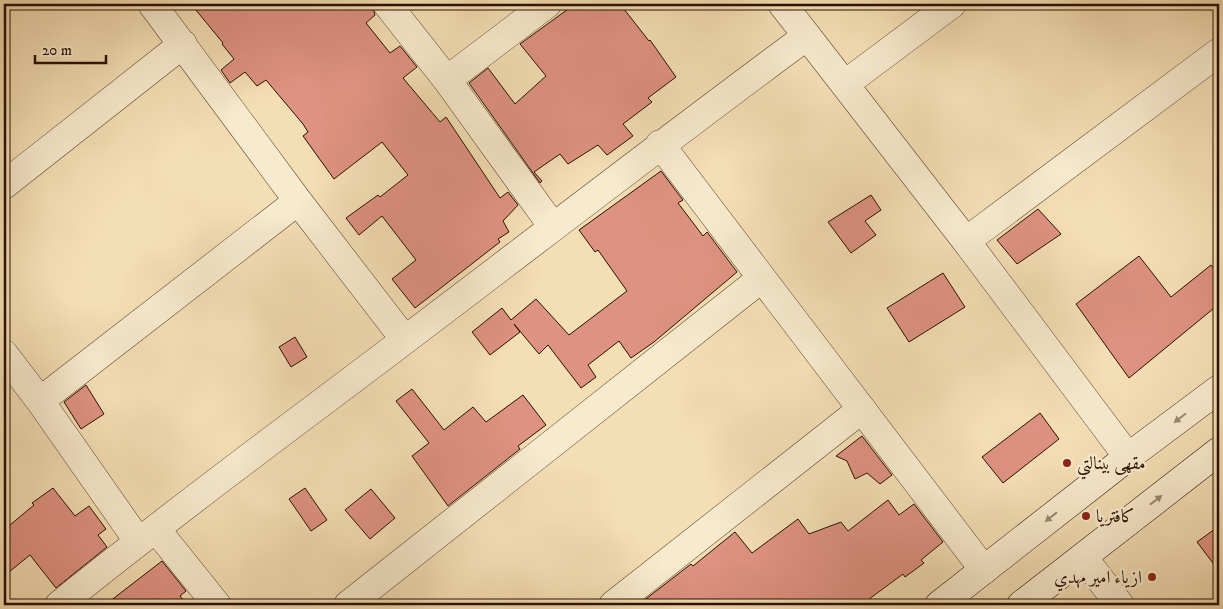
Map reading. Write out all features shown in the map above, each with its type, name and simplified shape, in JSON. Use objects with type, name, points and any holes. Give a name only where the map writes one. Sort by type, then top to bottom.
[{"type":"street","points":[[152,4],[298,201],[405,340]]},
{"type":"street","points":[[387,4],[446,80],[553,227]]},
{"type":"street","points":[[446,80],[547,4]]},
{"type":"street","points":[[782,4],[966,241],[1128,457]]},
{"type":"street","points":[[845,84],[952,4]]},
{"type":"street","points":[[59,605],[147,535],[660,144],[807,36]]},
{"type":"street","points":[[4,185],[183,44]]},
{"type":"street","points":[[966,241],[1219,52]]},
{"type":"street","points":[[660,144],[984,570]]},
{"type":"street","points":[[40,401],[298,201]]},
{"type":"street","points":[[348,605],[762,278]]},
{"type":"street","points":[[4,354],[147,535],[217,605]]},
{"type":"street","points":[[939,605],[1128,457],[1219,389]]},
{"type":"street","points":[[613,605],[862,409]]},
{"type":"street","points":[[1021,605],[1219,451]]},
{"type":"street","points":[[1082,557],[1120,605]]},
{"type":"building","points":[[191,4],[372,4],[375,15],[366,23],[390,53],[400,46],[417,67],[403,78],[440,122],[446,117],[500,198],[508,192],[518,205],[503,221],[509,232],[498,239],[500,242],[415,308],[392,279],[416,260],[382,216],[359,235],[346,218],[378,195],[380,197],[408,175],[382,142],[334,179],[303,136],[308,132],[303,124],[266,80],[257,86],[245,72],[230,83],[221,70],[234,59]]},
{"type":"building","points":[[575,4],[620,4],[650,40],[676,77],[648,98],[652,102],[623,124],[633,136],[607,155],[598,145],[568,164],[560,154],[534,172],[542,181],[540,183],[469,83],[488,68],[515,104],[546,76],[520,44]]},
{"type":"building","points":[[661,171],[683,200],[678,203],[703,236],[707,232],[737,272],[654,342],[631,358],[619,341],[588,365],[596,377],[581,388],[548,345],[539,354],[514,324],[520,332],[490,355],[472,332],[502,308],[511,320],[536,299],[569,335],[627,291],[598,250],[595,252],[579,230]]},
{"type":"building","points":[[871,195],[881,210],[865,221],[876,235],[851,253],[828,222]]},
{"type":"building","points":[[1038,209],[1061,234],[1017,264],[997,240]]},
{"type":"building","points":[[1139,256],[1171,297],[1211,265],[1219,275],[1219,304],[1129,378],[1076,304]]},
{"type":"building","points":[[943,273],[965,307],[909,342],[887,308]]},
{"type":"building","points":[[295,337],[307,357],[291,367],[279,347]]},
{"type":"building","points":[[86,385],[104,414],[81,429],[64,402]]},
{"type":"building","points":[[412,389],[444,430],[473,407],[486,422],[523,395],[546,425],[518,446],[520,449],[448,506],[412,456],[429,443],[396,401]]},
{"type":"building","points":[[1040,413],[1059,439],[1003,483],[982,457]]},
{"type":"building","points":[[862,436],[892,475],[880,484],[867,473],[855,479],[847,461],[836,456]]},
{"type":"building","points":[[53,488],[75,516],[89,506],[106,529],[98,535],[107,547],[56,588],[30,555],[4,576],[4,530],[34,505],[32,503]]},
{"type":"building","points":[[305,488],[327,520],[311,531],[289,499]]},
{"type":"building","points":[[371,489],[395,518],[370,539],[345,510]]},
{"type":"building","points":[[888,500],[899,515],[914,504],[943,542],[921,560],[924,563],[905,577],[903,574],[861,605],[638,605],[691,564],[693,566],[735,532],[752,553],[798,519],[809,534],[841,522],[848,531]]},
{"type":"building","points":[[1219,526],[1219,571],[1197,542]]},
{"type":"building","points":[[162,561],[186,591],[180,596],[187,605],[105,605]]},
{"type":"place","name":"مقهى بينالتي","points":[[1067,463]]},
{"type":"place","name":"كافتريا","points":[[1086,516]]},
{"type":"place","name":"ازياء امير مهدي","points":[[1152,577]]}]
